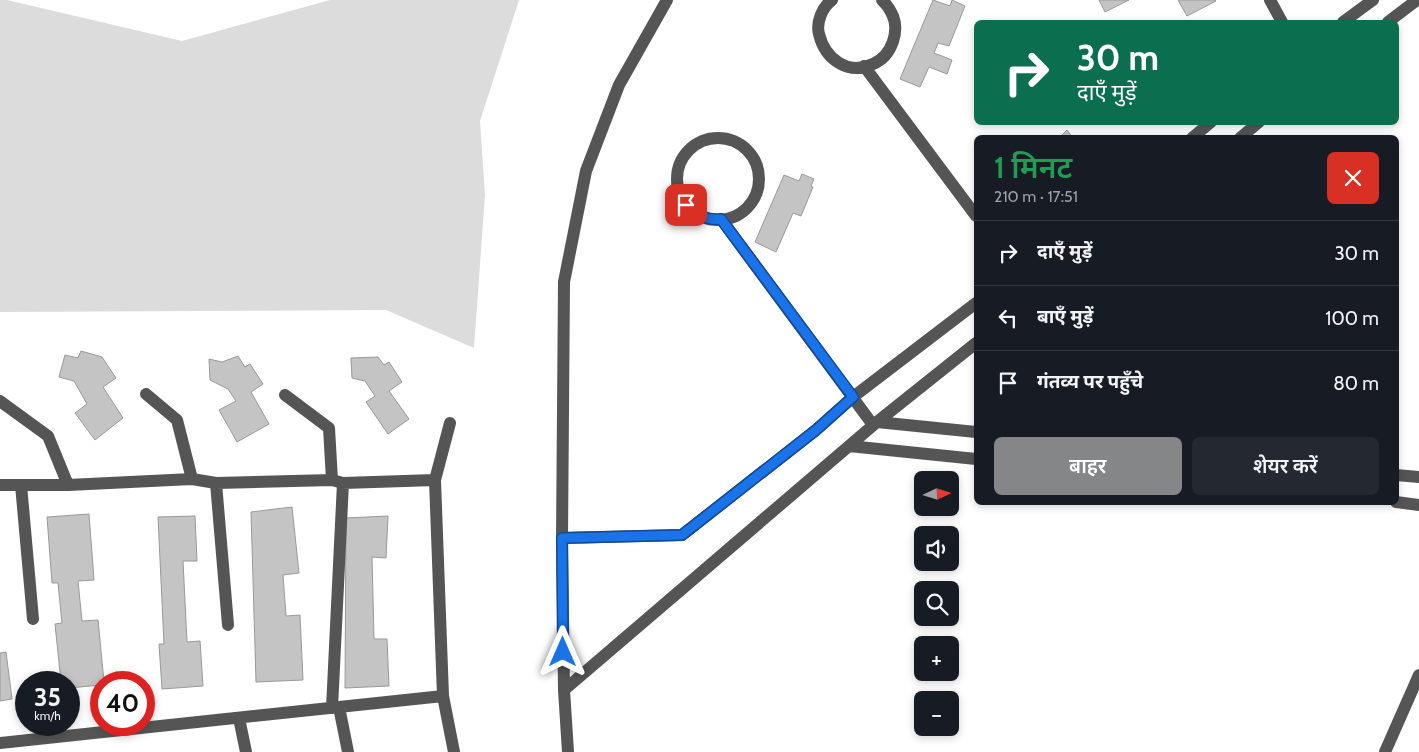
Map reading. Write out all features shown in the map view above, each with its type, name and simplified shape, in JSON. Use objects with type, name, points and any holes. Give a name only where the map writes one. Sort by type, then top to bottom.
[{"type":"street","points":[[568,752],[564,690],[562,538],[564,282],[586,171],[619,85],[667,0]]},
{"type":"street","points":[[832,0],[820,16],[818,31],[822,45],[831,58],[844,66],[858,68],[873,64],[885,56],[893,42],[895,28],[892,13],[882,0]]},
{"type":"street","points":[[1270,0],[1281,20]]},
{"type":"street","points":[[1346,20],[1373,0]]},
{"type":"street","points":[[1391,20],[1417,0]]},
{"type":"street","points":[[864,66],[974,213]]},
{"type":"street","points":[[1196,135],[1208,125]]},
{"type":"street","points":[[1244,135],[1255,125]]},
{"type":"street","points":[[722,138],[738,143],[750,153],[757,168],[759,184],[754,199],[743,211],[729,218],[721,219],[713,220],[698,215],[686,205],[678,190],[677,174],[682,159],[692,147],[706,139],[722,138]]},
{"type":"street","points":[[721,219],[853,397],[875,423],[974,432]]},
{"type":"street","points":[[562,538],[682,535],[816,430],[853,397],[974,305]]},
{"type":"street","points":[[564,690],[875,423],[974,345]]},
{"type":"street","points":[[146,394],[177,420],[192,479]]},
{"type":"street","points":[[285,395],[328,428],[338,481],[335,708],[348,752]]},
{"type":"street","points":[[0,401],[48,436],[68,484]]},
{"type":"street","points":[[450,423],[435,480],[443,696],[454,752]]},
{"type":"street","points":[[849,446],[974,459]]},
{"type":"street","points":[[1399,475],[1419,477]]},
{"type":"street","points":[[0,485],[192,479],[216,483],[435,480]]},
{"type":"street","points":[[216,483],[228,625]]},
{"type":"street","points":[[21,485],[33,619]]},
{"type":"street","points":[[1399,502],[1419,504]]},
{"type":"street","points":[[1385,752],[1419,675]]},
{"type":"street","points":[[0,743],[443,696]]},
{"type":"street","points":[[239,718],[246,752]]},
{"type":"shaded area","points":[[0,0],[7,0],[182,41],[330,0],[519,0],[480,121],[485,195],[474,348],[386,310],[0,312]]},
{"type":"building","points":[[933,0],[950,6],[952,0],[965,6],[949,46],[938,43],[934,53],[952,60],[947,74],[929,67],[920,87],[900,79]]},
{"type":"building","points":[[1099,0],[1129,0],[1105,12]]},
{"type":"building","points":[[1178,0],[1215,0],[1216,1],[1187,16]]},
{"type":"building","points":[[1067,130],[1071,135],[1062,135]]},
{"type":"building","points":[[802,174],[814,179],[811,186],[813,187],[801,216],[793,213],[776,252],[755,242],[784,175],[799,181]]},
{"type":"building","points":[[81,351],[102,357],[116,378],[103,387],[123,418],[95,440],[75,413],[87,404],[74,381],[59,377],[65,355],[78,358]]},
{"type":"building","points":[[238,356],[245,367],[250,364],[263,384],[251,392],[269,424],[237,442],[219,410],[236,401],[228,389],[210,380],[209,359],[222,362]]},
{"type":"building","points":[[378,357],[384,365],[389,362],[402,382],[389,391],[409,419],[388,434],[366,402],[375,396],[365,381],[352,378],[351,358]]},
{"type":"building","points":[[292,507],[299,573],[283,575],[286,616],[300,615],[303,680],[256,682],[251,512]]},
{"type":"building","points":[[89,514],[94,580],[78,581],[82,621],[98,620],[103,671],[90,671],[90,686],[80,687],[80,671],[60,671],[55,624],[62,623],[58,583],[52,583],[47,517]]},
{"type":"building","points":[[195,516],[197,561],[183,561],[187,642],[200,641],[203,686],[162,689],[159,644],[164,644],[158,517]]},
{"type":"building","points":[[388,516],[386,558],[372,557],[374,639],[387,639],[389,686],[345,688],[346,518]]},
{"type":"building","points":[[6,652],[12,699],[0,701],[0,653]]},
{"type":"route","points":[[563,652],[562,538],[682,535],[816,430],[853,397],[721,219],[713,220],[698,215],[686,205]]}]
